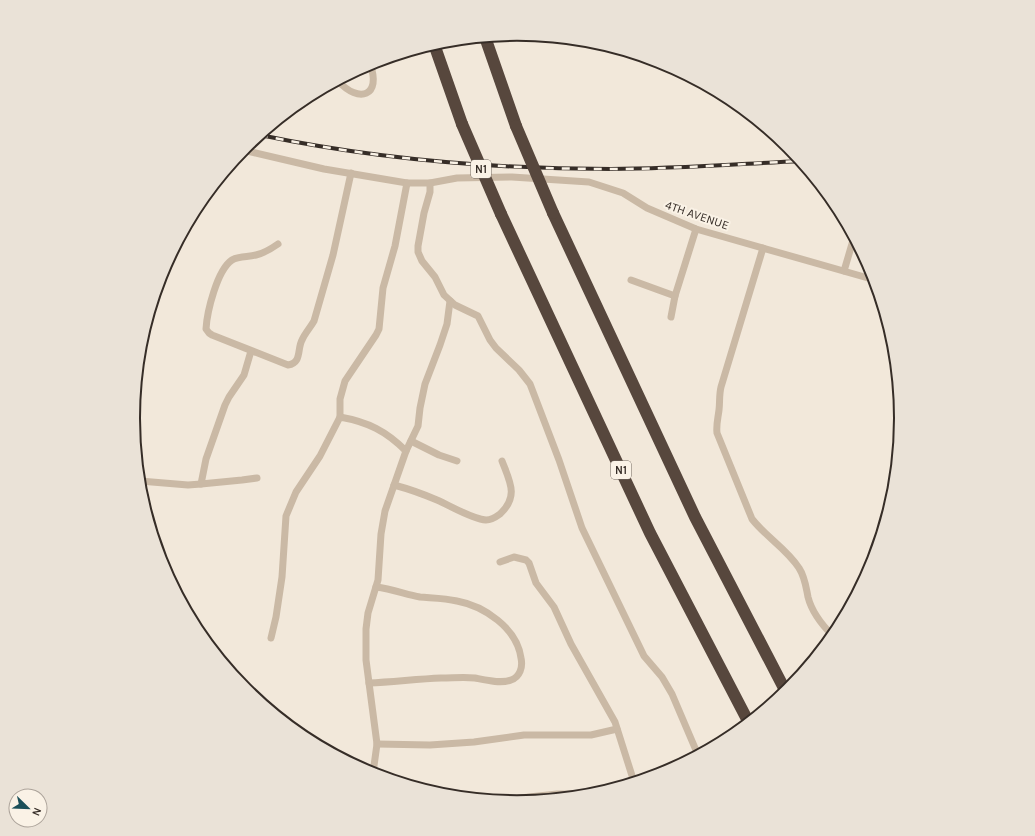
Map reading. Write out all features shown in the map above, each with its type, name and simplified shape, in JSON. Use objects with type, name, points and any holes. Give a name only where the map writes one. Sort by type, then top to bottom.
[{"type":"highway","points":[[487,42],[516,126],[554,213],[695,516],[783,686]]},
{"type":"highway","name":"N1","points":[[436,50],[462,124],[501,214],[650,533],[746,718]]},
{"type":"street","points":[[342,85],[359,95],[365,94],[372,88],[373,83],[371,71]]},
{"type":"street","name":"4TH AVENUE","points":[[250,152],[324,169],[406,183],[430,182],[457,178],[512,177],[589,182],[623,193],[647,208],[696,229],[867,278]]},
{"type":"street","points":[[278,244],[260,254],[231,260],[221,274],[210,304],[206,324],[207,331],[212,335],[288,365],[294,363],[298,358],[301,341],[314,321],[332,255],[350,173]]},
{"type":"street","points":[[430,182],[430,192],[424,213],[418,246],[418,252],[422,261],[435,277],[444,295],[450,301],[478,316],[490,340],[496,348],[519,370],[530,384],[559,460],[582,528],[644,656],[662,677],[672,694],[696,750]]},
{"type":"street","points":[[271,638],[282,577],[286,516],[296,492],[320,456],[340,417],[340,400],[345,381],[379,329],[382,288],[395,246],[406,183]]},
{"type":"street","points":[[671,317],[675,296],[696,229]]},
{"type":"street","points":[[844,271],[852,244]]},
{"type":"street","points":[[763,248],[721,387],[719,409],[716,420],[717,433],[752,519],[784,550],[799,568],[816,616],[828,631]]},
{"type":"street","points":[[631,280],[675,296]]},
{"type":"street","points":[[374,766],[377,744],[366,660],[366,629],[368,613],[376,587],[381,534],[385,511],[406,451],[418,426],[420,408],[426,384],[447,324],[450,301]]},
{"type":"street","points":[[201,484],[206,458],[225,405],[244,375],[251,351]]},
{"type":"street","points":[[340,417],[354,420],[376,428],[395,440],[406,451]]},
{"type":"street","points":[[411,441],[439,455],[457,461]]},
{"type":"street","points":[[394,484],[422,494],[477,518],[488,520],[504,510],[511,501],[512,494],[510,481],[502,461]]},
{"type":"street","points":[[146,482],[188,485],[257,478]]},
{"type":"street","points":[[500,562],[514,556],[526,560],[529,563],[536,582],[554,607],[571,644],[608,710],[617,729],[632,777]]},
{"type":"street","points":[[369,683],[466,677],[506,682],[518,675],[522,662],[519,650],[512,635],[502,624],[471,605],[456,601],[420,597],[393,589],[376,587]]},
{"type":"street","points":[[377,744],[430,745],[474,742],[524,735],[591,735],[617,729]]},
{"type":"railway","points":[[267,136],[390,156],[478,165],[567,169],[635,169],[794,161]]}]
